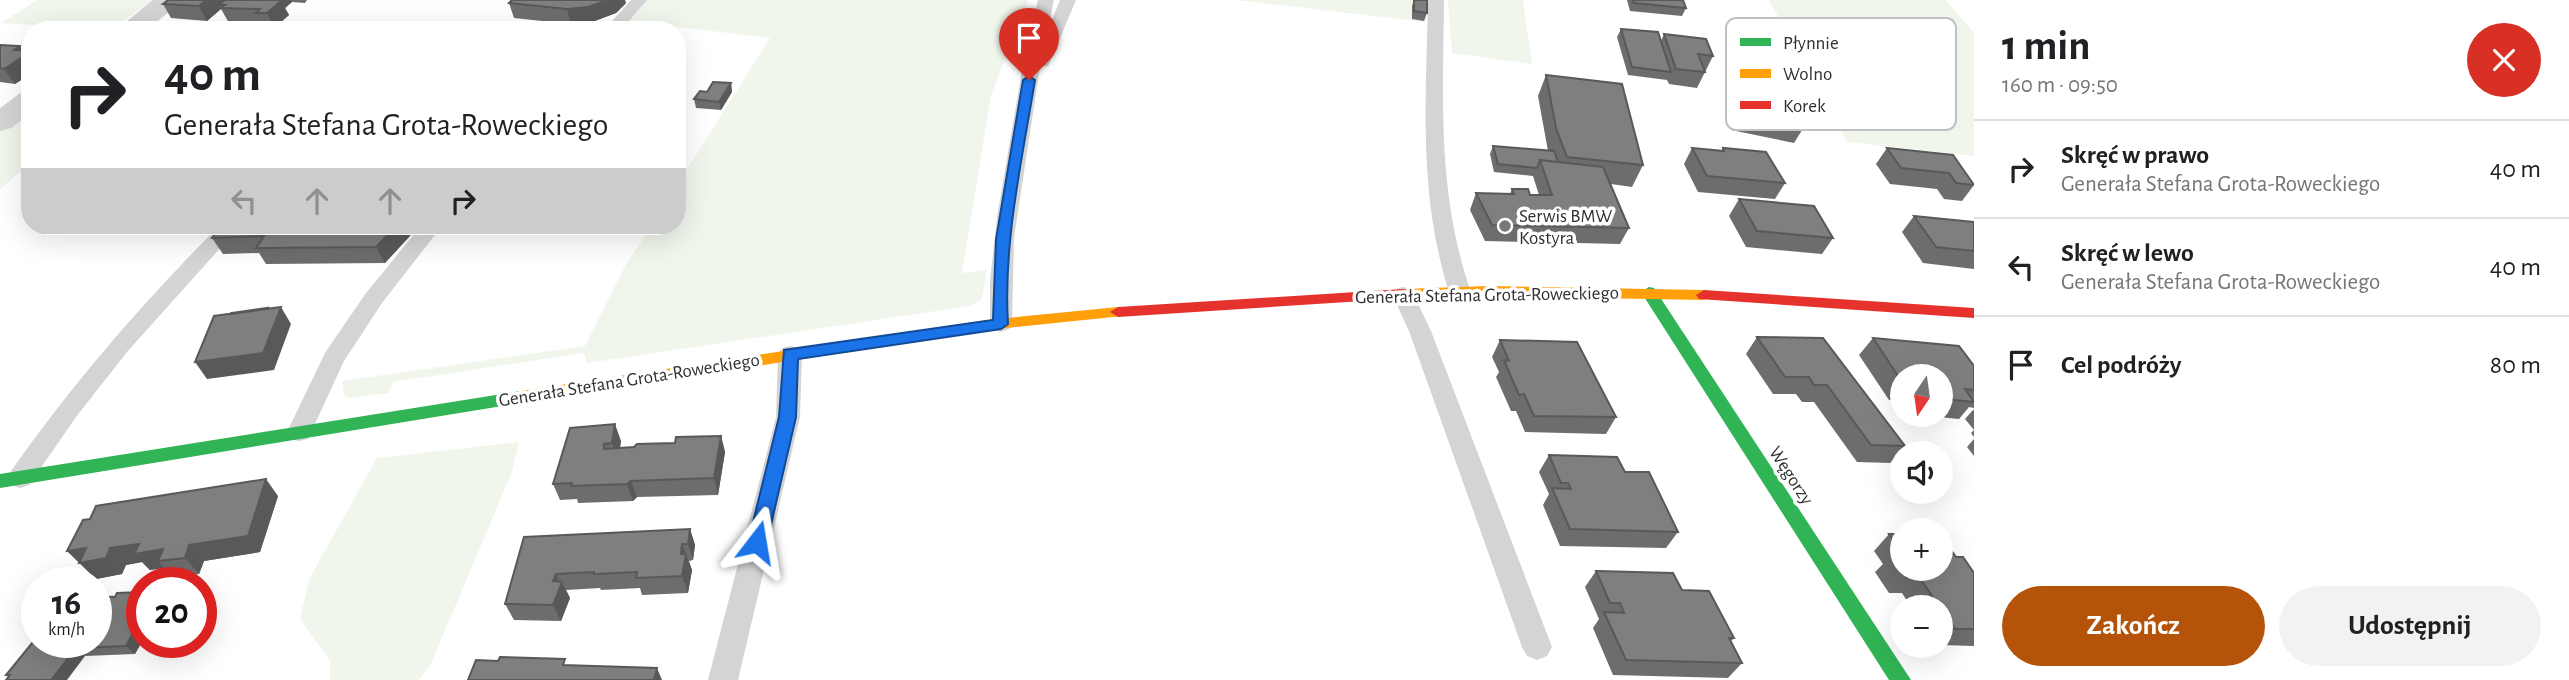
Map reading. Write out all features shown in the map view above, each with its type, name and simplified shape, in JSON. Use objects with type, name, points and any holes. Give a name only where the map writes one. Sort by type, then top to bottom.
[{"type":"street","points":[[141,21],[170,0]]},
{"type":"street","points":[[0,122],[21,107]]},
{"type":"street","name":"Generała Stefana Grota-Roweckiego","points":[[10,479],[790,354],[1001,324],[1313,298],[1460,292],[1649,292],[1778,298],[1974,313]]},
{"type":"street","name":"Węgorzy","points":[[1649,292],[1901,680]]},
{"type":"lane","points":[[619,21],[639,0]]},
{"type":"lane","points":[[1001,324],[999,299],[1003,239],[1031,59],[1046,0]]},
{"type":"lane","points":[[1026,100],[1068,0]]},
{"type":"lane","points":[[1437,0],[1433,172],[1448,261],[1460,292]]},
{"type":"lane","points":[[10,479],[174,283],[221,235]]},
{"type":"lane","points":[[299,432],[333,359],[374,298],[425,235]]},
{"type":"lane","points":[[1403,294],[1420,331],[1537,647]]},
{"type":"lane","points":[[723,680],[788,417],[790,354]]},
{"type":"shaded area","points":[[37,0],[154,0],[122,21],[1,23]]},
{"type":"shaded area","points":[[647,0],[1028,0],[991,95],[962,273],[987,270],[982,299],[970,306],[587,363],[584,353],[393,382],[389,393],[349,398],[344,395],[342,381],[585,346],[624,268],[645,235],[686,235],[686,171],[770,38],[686,28],[686,21],[628,21]]},
{"type":"shaded area","points":[[1235,0],[1427,0],[1426,22]]},
{"type":"shaded area","points":[[1448,0],[1523,0],[1532,64],[1452,53]]},
{"type":"shaded area","points":[[1769,0],[1946,0],[1974,33],[1974,156],[1847,142],[1840,130],[1956,130],[1956,18],[1779,18]]},
{"type":"shaded area","points":[[21,114],[21,172],[0,189],[0,129]]},
{"type":"shaded area","points":[[519,442],[512,472],[430,666],[419,680],[330,680],[330,661],[300,619],[309,579],[377,458]]},
{"type":"building","points":[[168,0],[206,0],[199,6],[163,4]]},
{"type":"building","points":[[225,0],[282,0],[267,13],[256,13],[260,9],[221,8],[225,5],[219,5]]},
{"type":"building","points":[[512,0],[608,0],[588,7],[567,9],[509,3]]},
{"type":"building","points":[[1414,0],[1427,0],[1427,13],[1414,11]]},
{"type":"building","points":[[1633,0],[1683,0],[1686,8],[1634,3]]},
{"type":"building","points":[[1621,29],[1658,32],[1671,72],[1632,67]]},
{"type":"building","points":[[1664,34],[1706,39],[1713,56],[1698,54],[1705,72],[1676,69]]},
{"type":"building","points":[[0,45],[20,46],[14,50],[21,50],[21,58],[4,69],[0,68]]},
{"type":"building","points":[[1546,75],[1622,84],[1643,165],[1567,157],[1556,128]]},
{"type":"building","points":[[713,82],[731,83],[719,102],[694,99],[700,91],[707,92]]},
{"type":"building","points":[[1493,146],[1554,151],[1558,162],[1540,160],[1537,168],[1498,164]]},
{"type":"building","points":[[1692,148],[1766,152],[1785,183],[1707,176]]},
{"type":"building","points":[[1887,148],[1953,155],[1974,185],[1956,183],[1949,173],[1901,168]]},
{"type":"building","points":[[1540,160],[1603,167],[1629,228],[1492,225],[1476,193],[1514,194],[1512,189],[1528,189],[1530,195],[1552,195]]},
{"type":"building","points":[[1739,199],[1814,206],[1833,238],[1757,231]]},
{"type":"building","points":[[1914,216],[1974,222],[1974,251],[1936,247]]},
{"type":"building","points":[[214,235],[387,235],[376,247],[256,248],[264,236],[212,238]]},
{"type":"building","points":[[281,307],[263,353],[195,362],[214,316]]},
{"type":"building","points":[[266,309],[231,314],[231,313]]},
{"type":"building","points":[[1757,337],[1823,338],[1901,441],[1890,441],[1890,446],[1871,445],[1827,385],[1814,385],[1809,377],[1785,377]]},
{"type":"building","points":[[1873,338],[1959,346],[1974,366],[1974,390],[1965,389],[1974,402],[1953,400],[1953,364],[1890,364]]},
{"type":"building","points":[[1500,340],[1577,342],[1616,417],[1534,416],[1524,394],[1519,395],[1504,360],[1509,361]]},
{"type":"building","points":[[615,424],[612,443],[604,444],[604,449],[634,447],[637,444],[675,443],[676,437],[721,436],[714,478],[631,481],[627,484],[553,484],[570,428]]},
{"type":"building","points":[[1549,455],[1617,457],[1625,472],[1649,472],[1678,532],[1570,529],[1552,488],[1571,489],[1568,483],[1561,483]]},
{"type":"building","points":[[266,479],[248,536],[189,545],[185,558],[158,561],[163,549],[134,554],[139,544],[110,548],[106,558],[79,563],[86,548],[67,551],[83,520],[90,519],[96,506]]},
{"type":"building","points":[[690,529],[688,544],[682,544],[681,554],[686,554],[682,576],[636,578],[637,572],[556,574],[553,581],[562,582],[553,605],[505,604],[524,537]]},
{"type":"building","points":[[1953,553],[1956,557],[1963,557],[1974,573],[1974,629],[1955,629],[1953,626],[1953,595],[1931,595],[1922,581],[1953,581]]},
{"type":"building","points":[[1596,571],[1673,573],[1682,590],[1709,591],[1734,638],[1729,638],[1742,663],[1626,660],[1604,612],[1624,613],[1620,603],[1610,603]]},
{"type":"building","points":[[117,593],[126,593],[126,646],[112,647],[112,597]]},
{"type":"building","points":[[21,657],[68,658],[51,680],[6,680],[10,675],[6,675]]},
{"type":"building","points":[[500,657],[565,659],[563,665],[657,668],[654,680],[468,680],[476,660],[498,661]]},
{"type":"traffic: fast","points":[[1649,292],[1901,680]]},
{"type":"traffic: fast","points":[[0,481],[521,397]]},
{"type":"traffic: slow","points":[[1404,294],[1486,291],[1704,295]]},
{"type":"traffic: slow","points":[[521,397],[987,325],[1118,312]]},
{"type":"traffic: jam","points":[[1118,312],[1404,294]]},
{"type":"traffic: jam","points":[[1704,295],[1974,313]]},
{"type":"place","name":"Serwis BMW Kostyra","points":[[1505,226]]},
{"type":"route","points":[[757,542],[788,417],[790,354],[1001,324],[999,299],[1003,239],[1029,80]]}]
